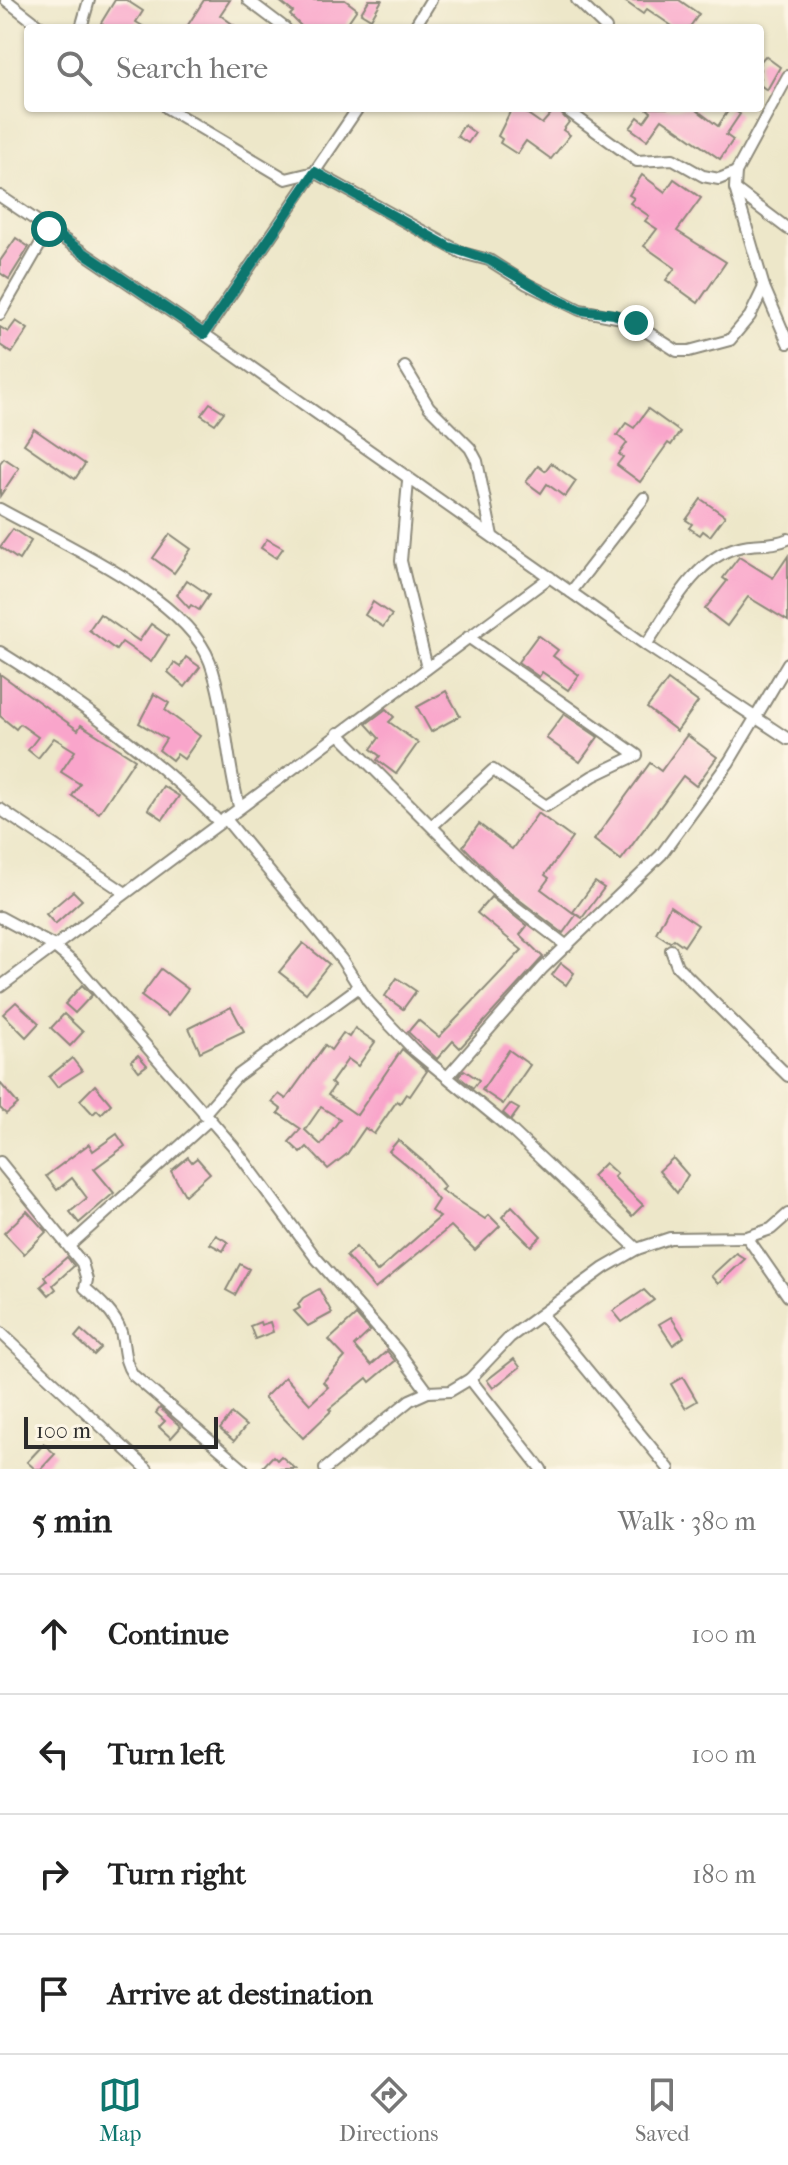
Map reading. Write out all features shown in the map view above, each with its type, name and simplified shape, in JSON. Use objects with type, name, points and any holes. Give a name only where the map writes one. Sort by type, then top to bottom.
[{"type":"street","points":[[6,0],[37,24]]},
{"type":"street","points":[[82,24],[89,0]]},
{"type":"street","points":[[248,0],[280,24]]},
{"type":"street","points":[[418,24],[431,0]]},
{"type":"street","points":[[577,0],[602,24]]},
{"type":"street","points":[[788,76],[736,172],[735,188],[764,287],[788,343]]},
{"type":"street","points":[[174,112],[286,179],[315,172],[462,253],[489,260],[527,284],[580,310],[627,319],[677,351],[689,351],[730,340],[750,316],[764,287]]},
{"type":"street","points":[[204,334],[355,112]]},
{"type":"street","points":[[570,112],[637,161],[673,159],[703,176],[719,179],[736,172]]},
{"type":"street","points":[[735,188],[788,229]]},
{"type":"street","points":[[0,196],[204,334],[408,481],[788,739]]},
{"type":"street","points":[[0,314],[49,229]]},
{"type":"street","points":[[405,367],[429,407],[470,448],[477,461],[492,536]]},
{"type":"street","points":[[408,481],[401,561],[427,668]]},
{"type":"street","points":[[571,592],[644,498]]},
{"type":"street","points":[[0,509],[127,580],[183,618],[209,660],[239,806]]},
{"type":"street","points":[[646,645],[677,599],[723,552],[742,546],[777,544],[788,539]]},
{"type":"street","points":[[0,987],[52,945],[550,577]]},
{"type":"street","points":[[432,826],[493,770],[546,806],[593,776],[637,755],[468,637]]},
{"type":"street","points":[[0,652],[83,705],[178,780],[222,820],[342,960],[359,987],[414,1050],[509,1128],[637,1249]]},
{"type":"street","points":[[448,1076],[515,998],[661,855],[757,718],[788,663]]},
{"type":"street","points":[[338,733],[500,895],[567,946]]},
{"type":"street","points":[[0,809],[124,892]]},
{"type":"street","points":[[0,917],[52,945],[75,964],[233,1146],[316,1258],[397,1350],[428,1392]]},
{"type":"street","points":[[671,950],[677,966],[788,1076]]},
{"type":"street","points":[[69,1246],[206,1117],[237,1076],[359,987]]},
{"type":"street","points":[[0,1162],[86,1271],[85,1288],[113,1317],[120,1331],[126,1366],[133,1375],[243,1469]]},
{"type":"street","points":[[325,1469],[410,1400],[428,1392],[450,1391],[470,1379],[495,1350],[604,1268],[637,1249],[670,1238],[747,1237],[771,1229],[788,1214]]},
{"type":"street","points":[[747,1237],[788,1296]]},
{"type":"street","points":[[542,1315],[669,1469]]},
{"type":"street","points":[[0,1332],[147,1469]]},
{"type":"street","points":[[470,1379],[541,1469]]},
{"type":"building","points":[[115,0],[126,0],[143,11],[136,22],[139,24],[101,23]]},
{"type":"building","points":[[204,0],[230,0],[220,15],[232,24],[189,24]]},
{"type":"building","points":[[278,0],[345,0],[357,9],[347,24],[299,24],[290,15],[293,12]]},
{"type":"building","points":[[369,0],[382,0],[371,19],[361,13]]},
{"type":"building","points":[[623,0],[679,0],[699,14],[692,24],[669,24],[647,9],[643,14]]},
{"type":"building","points":[[764,57],[780,67],[767,90],[764,88]]},
{"type":"building","points":[[510,112],[525,112],[542,124],[552,112],[560,112],[569,122],[563,130],[570,135],[551,159],[526,141],[517,154],[500,143],[502,139],[498,136]]},
{"type":"building","points":[[651,112],[699,112],[718,126],[727,112],[740,114],[726,135],[733,140],[720,159],[662,119],[647,140],[630,128],[638,117],[644,122]]},
{"type":"building","points":[[464,125],[475,133],[468,143],[457,136]]},
{"type":"building","points":[[642,175],[665,192],[674,179],[701,198],[677,231],[726,262],[698,303],[666,280],[675,268],[644,246],[657,229],[645,221],[649,216],[630,203],[634,198],[629,195]]},
{"type":"building","points":[[16,238],[29,247],[9,279],[0,273],[0,261]]},
{"type":"building","points":[[16,321],[28,329],[12,353],[0,345],[0,327],[8,332]]},
{"type":"building","points":[[210,403],[224,412],[215,424],[201,415]]},
{"type":"building","points":[[648,409],[680,432],[671,445],[668,443],[640,482],[617,465],[623,457],[619,454],[627,443],[617,435],[626,423],[634,428]]},
{"type":"building","points":[[34,429],[85,464],[75,479],[24,444]]},
{"type":"building","points":[[4,458],[19,468],[0,496],[0,463]]},
{"type":"building","points":[[551,463],[576,481],[565,497],[547,484],[541,493],[526,482],[538,466],[545,471]]},
{"type":"building","points":[[701,499],[725,516],[710,536],[703,531],[700,535],[689,528],[692,524],[686,520]]},
{"type":"building","points":[[13,529],[31,541],[19,560],[0,547]]},
{"type":"building","points":[[170,534],[191,549],[174,573],[153,558]]},
{"type":"building","points":[[267,539],[283,548],[276,558],[261,548]]},
{"type":"building","points":[[788,556],[788,621],[748,597],[727,626],[705,609],[727,581],[723,578],[739,557],[773,578]]},
{"type":"building","points":[[187,580],[209,595],[199,610],[191,605],[189,608],[177,595]]},
{"type":"building","points":[[373,602],[392,615],[383,627],[365,615]]},
{"type":"building","points":[[100,614],[139,641],[151,624],[168,636],[151,662],[122,642],[116,650],[89,630]]},
{"type":"building","points":[[538,635],[558,650],[553,656],[579,675],[568,690],[542,672],[539,677],[518,662]]},
{"type":"building","points":[[186,657],[200,667],[185,687],[168,672],[174,663],[180,667]]},
{"type":"building","points":[[0,674],[78,730],[81,725],[135,759],[99,813],[72,796],[80,784],[61,772],[75,751],[54,738],[38,758],[28,750],[38,737],[20,724],[16,729],[0,716]]},
{"type":"building","points":[[668,680],[698,702],[677,731],[647,708]]},
{"type":"building","points":[[446,691],[460,716],[431,732],[417,707]]},
{"type":"building","points":[[154,694],[169,703],[165,710],[200,736],[184,759],[177,754],[172,760],[159,750],[166,739],[139,723]]},
{"type":"building","points":[[386,709],[394,717],[389,722],[418,743],[396,774],[377,760],[380,756],[371,749],[379,738],[366,724]]},
{"type":"building","points":[[564,714],[598,737],[580,762],[546,738]]},
{"type":"building","points":[[687,735],[717,757],[696,786],[683,776],[621,860],[594,840],[650,763],[661,771]]},
{"type":"building","points":[[163,786],[179,796],[163,819],[148,809]]},
{"type":"building","points":[[538,813],[572,838],[545,875],[549,878],[541,889],[576,915],[563,933],[505,889],[463,846],[479,824],[512,849]]},
{"type":"building","points":[[595,882],[604,888],[582,918],[573,912]]},
{"type":"building","points":[[73,891],[82,900],[55,924],[46,914]]},
{"type":"building","points":[[491,897],[527,926],[520,935],[543,957],[460,1048],[453,1041],[437,1059],[408,1032],[418,1020],[439,1037],[522,950],[477,913]]},
{"type":"building","points":[[670,906],[698,925],[684,946],[656,933]]},
{"type":"building","points":[[303,943],[329,964],[306,993],[279,972]]},
{"type":"building","points":[[561,963],[574,973],[566,985],[552,975]]},
{"type":"building","points":[[161,969],[188,989],[168,1016],[141,996]]},
{"type":"building","points":[[397,978],[416,991],[403,1009],[385,996]]},
{"type":"building","points":[[82,985],[92,995],[75,1013],[65,1004]]},
{"type":"building","points":[[16,1002],[39,1023],[26,1037],[3,1014]]},
{"type":"building","points":[[231,1007],[244,1031],[200,1052],[189,1028]]},
{"type":"building","points":[[64,1014],[83,1032],[70,1046],[51,1028]]},
{"type":"building","points":[[355,1028],[375,1042],[358,1066],[348,1059],[331,1083],[334,1086],[328,1095],[357,1115],[402,1049],[427,1071],[410,1096],[406,1094],[400,1103],[397,1101],[374,1134],[365,1128],[347,1154],[328,1169],[307,1147],[301,1153],[289,1142],[301,1129],[278,1113],[281,1109],[272,1102],[279,1094],[286,1099],[325,1045],[331,1050],[343,1033],[349,1037]],"holes":[[[321,1107],[340,1119],[321,1145],[305,1130]]]},
{"type":"building","points":[[509,1050],[530,1065],[503,1104],[482,1090]]},
{"type":"building","points":[[138,1055],[147,1065],[139,1071],[131,1061]]},
{"type":"building","points":[[72,1058],[82,1071],[57,1087],[49,1077]]},
{"type":"building","points":[[464,1070],[479,1080],[473,1088],[458,1076]]},
{"type":"building","points":[[0,1083],[18,1104],[6,1114],[0,1108]]},
{"type":"building","points":[[95,1085],[111,1104],[101,1114],[97,1110],[93,1114],[80,1100]]},
{"type":"building","points":[[510,1104],[519,1109],[511,1120],[503,1113]]},
{"type":"building","points":[[117,1134],[125,1146],[94,1169],[114,1193],[79,1223],[70,1212],[87,1198],[72,1178],[57,1190],[46,1176],[89,1144],[93,1151]]},
{"type":"building","points":[[398,1140],[424,1162],[445,1187],[441,1190],[485,1219],[489,1215],[500,1226],[475,1250],[451,1226],[375,1289],[346,1256],[356,1247],[377,1272],[440,1217],[431,1211],[438,1200],[417,1174],[389,1151]]},
{"type":"building","points":[[188,1157],[192,1162],[197,1158],[210,1173],[185,1195],[171,1171]]},
{"type":"building","points":[[673,1158],[688,1175],[677,1193],[659,1171]]},
{"type":"building","points":[[605,1163],[617,1174],[614,1177],[643,1205],[632,1216],[592,1176]]},
{"type":"building","points":[[512,1206],[541,1236],[531,1246],[502,1217]]},
{"type":"building","points":[[27,1211],[46,1232],[24,1254],[4,1233]]},
{"type":"building","points":[[216,1235],[228,1242],[223,1251],[210,1244]]},
{"type":"building","points":[[736,1253],[745,1259],[718,1284],[711,1276]]},
{"type":"building","points":[[67,1257],[74,1266],[53,1285],[56,1289],[49,1295],[41,1286],[47,1281],[44,1277]]},
{"type":"building","points":[[240,1264],[249,1269],[235,1295],[226,1290]]},
{"type":"building","points":[[319,1289],[332,1313],[308,1326],[294,1311],[300,1308],[298,1304],[303,1298]]},
{"type":"building","points":[[644,1290],[654,1300],[622,1322],[613,1311]]},
{"type":"building","points":[[356,1315],[370,1331],[354,1346],[371,1365],[387,1351],[395,1361],[370,1382],[367,1378],[329,1409],[331,1411],[303,1438],[264,1398],[285,1377],[310,1404],[328,1387],[323,1382],[345,1357],[329,1340]]},
{"type":"building","points":[[671,1317],[684,1337],[673,1345],[659,1324]]},
{"type":"building","points":[[260,1322],[261,1325],[270,1322],[273,1332],[255,1339],[250,1326]]},
{"type":"building","points":[[81,1330],[101,1348],[94,1355],[75,1337]]},
{"type":"building","points":[[514,1359],[520,1367],[493,1388],[487,1380]]},
{"type":"building","points":[[683,1377],[697,1401],[685,1408],[671,1384]]},
{"type":"building","points":[[160,1408],[181,1427],[171,1438],[159,1427],[165,1421],[156,1413]]},
{"type":"building","points":[[232,1414],[246,1426],[234,1441],[220,1429]]},
{"type":"building","points":[[44,1444],[55,1454],[41,1469],[35,1469],[27,1462]]},
{"type":"building","points":[[273,1456],[277,1460],[281,1456],[296,1469],[261,1469]]},
{"type":"route","points":[[49,229],[204,334],[315,172],[449,247],[489,260],[552,297],[580,310],[614,314],[636,323]]}]
